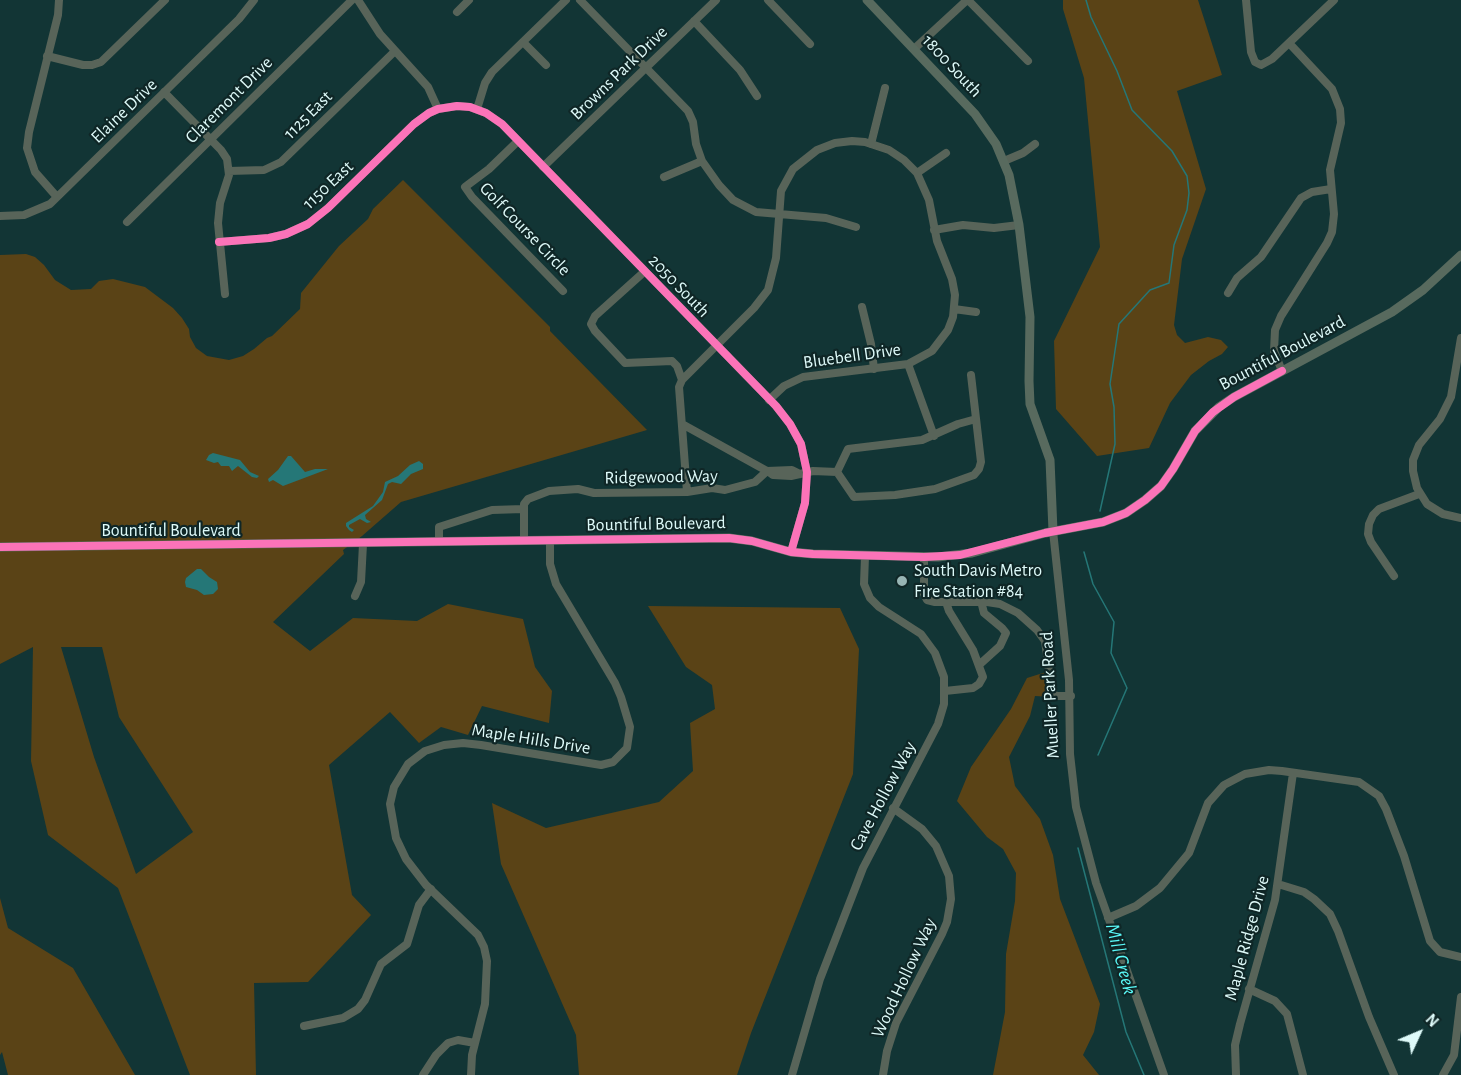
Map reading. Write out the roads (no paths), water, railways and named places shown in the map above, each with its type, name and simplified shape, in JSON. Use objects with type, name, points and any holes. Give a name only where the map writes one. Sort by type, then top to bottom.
[{"type":"main road","name":"1800 South","points":[[867,0],[983,123],[1004,161]]},
{"type":"main road","name":"Mueller Park Road","points":[[1004,161],[1020,225],[1030,316],[1030,404],[1050,460],[1053,531]]},
{"type":"main road","name":"Bountiful Boulevard","points":[[0,547],[729,538],[752,541],[791,552],[924,557],[972,553],[1053,531],[1103,522],[1126,513],[1145,501],[1167,477],[1191,437],[1206,418],[1234,397],[1392,312],[1424,290],[1461,255]]},
{"type":"street","points":[[57,197],[35,172],[27,148],[58,15],[59,0]]},
{"type":"street","points":[[47,56],[83,65],[101,62],[165,0]]},
{"type":"street","name":"Elaine Drive","points":[[0,216],[15,217],[32,213],[50,204],[239,19],[254,0]]},
{"type":"street","name":"Claremont Drive","points":[[127,222],[352,0]]},
{"type":"street","points":[[357,0],[380,34],[428,87],[438,109],[457,106],[477,109],[488,77],[566,0]]},
{"type":"street","points":[[458,12],[469,0]]},
{"type":"street","points":[[580,0],[688,111],[693,122],[696,144],[702,161],[718,185],[739,204],[756,212],[826,218],[856,227]]},
{"type":"street","name":"Browns Park Drive","points":[[543,167],[716,0]]},
{"type":"street","points":[[768,0],[810,44]]},
{"type":"street","points":[[914,49],[967,0],[1028,61]]},
{"type":"street","points":[[1246,0],[1251,52],[1258,65],[1270,61],[1334,0]]},
{"type":"street","points":[[694,21],[740,70],[757,96]]},
{"type":"street","points":[[523,42],[546,65]]},
{"type":"street","points":[[1282,371],[1274,351],[1275,330],[1281,316],[1330,237],[1334,220],[1331,165],[1341,123],[1338,102],[1328,84],[1289,43]]},
{"type":"street","name":"1125 East","points":[[230,171],[264,170],[281,162],[395,51]]},
{"type":"street","points":[[871,144],[885,88]]},
{"type":"street","points":[[164,92],[225,154],[230,171],[219,210],[219,242],[225,294]]},
{"type":"street","name":"1150 East","points":[[219,242],[269,238],[286,234],[308,224],[328,208],[414,124],[438,109]]},
{"type":"street","name":"2050 South","points":[[477,109],[494,118],[518,141],[783,415],[796,434],[804,454],[805,503],[791,552]]},
{"type":"street","name":"Golf Course Circle","points":[[518,141],[489,169],[465,187],[563,291]]},
{"type":"street","points":[[687,492],[680,387],[682,380],[754,308],[768,290],[775,269],[781,191],[794,169],[808,156],[835,143],[852,141],[871,144],[896,154],[917,173],[945,153]]},
{"type":"street","points":[[1004,161],[1023,153],[1035,144]]},
{"type":"street","points":[[664,177],[702,161]]},
{"type":"street","name":"Bluebell Drive","points":[[769,400],[784,386],[803,377],[908,364],[925,356],[948,330],[954,309],[954,287],[934,230],[929,200],[917,173]]},
{"type":"street","points":[[1228,294],[1237,278],[1262,257],[1301,198],[1308,193],[1332,189]]},
{"type":"street","points":[[934,230],[963,225],[994,228],[1020,225]]},
{"type":"street","points":[[644,272],[595,316],[591,324],[625,363],[672,361],[677,366],[682,380]]},
{"type":"street","points":[[862,307],[871,344],[874,369]]},
{"type":"street","points":[[954,309],[976,312]]},
{"type":"street","points":[[1461,338],[1449,403],[1440,419],[1422,440],[1413,460],[1413,477],[1419,494],[1427,504],[1448,516],[1461,518]]},
{"type":"street","points":[[908,364],[934,436]]},
{"type":"street","points":[[970,375],[976,419],[981,462],[977,472],[970,477],[934,489],[895,495],[854,497],[837,472],[848,449],[910,442],[934,436],[958,424],[976,419]]},
{"type":"street","name":"Ridgewood Way","points":[[682,424],[773,475],[791,476],[803,473],[837,472]]},
{"type":"street","points":[[683,439],[702,436]]},
{"type":"street","name":"Ridgewood Way","points":[[523,509],[528,499],[556,490],[578,489],[594,493],[687,492],[712,488],[725,490],[754,482],[768,471]]},
{"type":"street","points":[[1394,576],[1371,542],[1368,534],[1369,524],[1379,509],[1419,494]]},
{"type":"street","points":[[439,542],[439,527],[492,510],[523,509],[524,541]]},
{"type":"street","name":"Mueller Park Road","points":[[1053,531],[1071,696],[1070,754],[1074,795],[1096,883],[1164,1075]]},
{"type":"street","name":"Maple Hills Drive","points":[[471,1075],[471,1062],[483,1012],[486,954],[478,935],[414,871],[396,838],[390,804],[394,787],[406,767],[417,756],[435,747],[463,743],[601,765],[613,762],[627,748],[630,742],[629,721],[620,693],[552,574],[550,541]]},
{"type":"street","points":[[356,596],[361,582],[363,544]]},
{"type":"street","name":"Cave Hollow Way","points":[[794,1074],[813,1001],[863,868],[943,711],[945,691],[941,664],[926,640],[915,630],[879,607],[867,593],[864,581],[865,556]]},
{"type":"street","points":[[924,557],[925,597],[930,601],[981,601],[1000,604],[1012,609],[1041,633],[1047,649],[1052,692],[1056,696],[1071,696]]},
{"type":"street","points":[[979,665],[1000,646],[1006,633],[986,615],[981,607],[981,601]]},
{"type":"street","points":[[945,691],[967,689],[979,684],[983,677],[968,641],[949,611],[946,602]]},
{"type":"street","points":[[1108,918],[1136,906],[1160,888],[1189,853],[1208,803],[1224,784],[1245,774],[1269,770],[1359,782],[1379,796],[1404,856],[1430,941],[1440,952],[1461,957]]},
{"type":"street","name":"Maple Ridge Drive","points":[[1236,1075],[1235,1045],[1249,989],[1272,916],[1293,773]]},
{"type":"street","name":"Wood Hollow Way","points":[[883,1075],[887,1051],[896,1023],[942,934],[951,899],[949,876],[936,846],[922,829],[893,808]]},
{"type":"street","points":[[1278,884],[1304,892],[1330,914],[1369,1017],[1394,1075]]},
{"type":"street","points":[[304,1026],[343,1018],[362,1005],[381,964],[402,950],[406,944],[419,904],[430,889]]},
{"type":"street","points":[[1249,989],[1275,1001],[1287,1014],[1303,1075]]},
{"type":"street","points":[[1443,1075],[1454,1055],[1461,997]]},
{"type":"street","points":[[423,1075],[436,1055],[448,1043],[458,1040],[475,1043]]},
{"type":"water","points":[[213,453],[240,460],[250,472],[259,476],[252,477],[238,466],[232,471],[229,466],[221,466],[218,462],[206,460]]},
{"type":"water","points":[[288,456],[291,456],[305,472],[328,469],[283,486],[273,480],[269,482],[268,479]]},
{"type":"water","points":[[419,461],[423,464],[423,469],[411,474],[401,484],[392,482],[388,484],[382,500],[365,515],[366,519],[371,522],[367,523],[360,519],[349,525],[354,530],[352,532],[349,530],[346,523],[373,506],[383,492],[385,482]]},
{"type":"water","points":[[197,569],[201,569],[217,582],[218,589],[213,594],[204,595],[186,587],[186,578]]},
{"type":"waterway","points":[[1086,0],[1091,17],[1117,71],[1132,110],[1172,151],[1187,176],[1189,193],[1187,210],[1174,245],[1169,283],[1150,290],[1119,324],[1110,384],[1114,407],[1115,444],[1100,511]]},
{"type":"waterway","name":"Mill Creek","points":[[1084,552],[1093,584],[1114,622],[1111,653],[1127,688],[1098,755]]},
{"type":"waterway","name":"Mill Creek","points":[[1078,848],[1126,1032],[1144,1075]]},
{"type":"place","name":"South Davis Metro Fire Station #84","points":[[902,581]]}]
